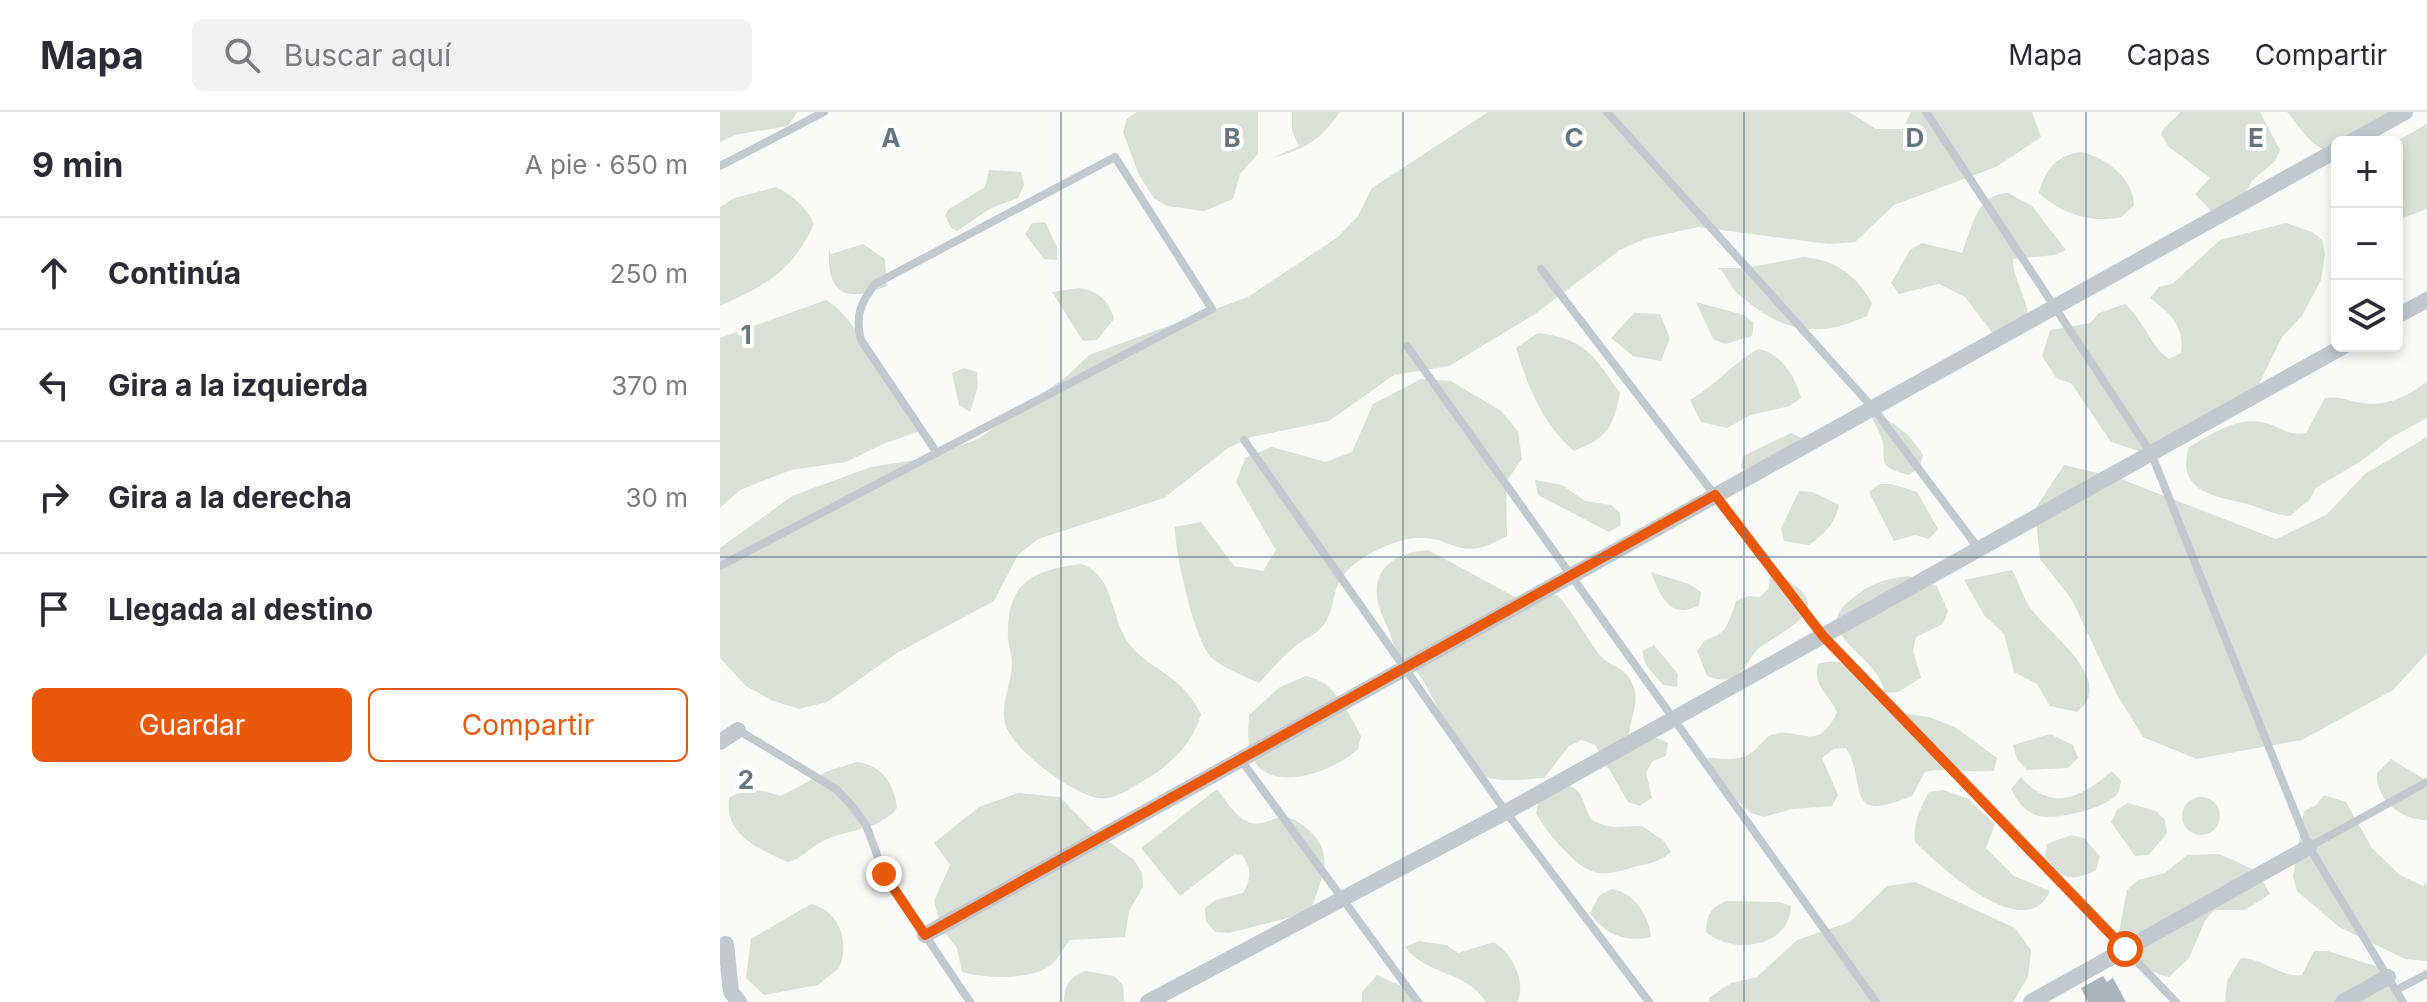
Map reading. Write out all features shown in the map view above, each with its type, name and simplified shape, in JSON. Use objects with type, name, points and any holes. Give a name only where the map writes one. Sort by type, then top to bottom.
[{"type":"street","points":[[2362,136],[2405,112]]},
{"type":"street","points":[[925,935],[2331,153]]},
{"type":"street","points":[[2403,313],[2427,300]]},
{"type":"street","points":[[1148,1002],[1506,812],[2333,352]]},
{"type":"street","points":[[720,742],[738,730]]},
{"type":"street","points":[[2031,1002],[2309,847]]},
{"type":"street","points":[[726,944],[731,992],[739,1002]]},
{"type":"street","points":[[2343,1002],[2392,984]]},
{"type":"lane","points":[[720,166],[824,112]]},
{"type":"lane","points":[[1607,112],[1873,408],[1979,549]]},
{"type":"lane","points":[[1926,112],[2151,453],[2309,847],[2403,1002]]},
{"type":"lane","points":[[720,566],[937,453],[1212,309],[1115,157],[875,284],[862,301],[857,323],[861,340],[937,453]]},
{"type":"lane","points":[[1541,269],[1823,636],[2176,1002]]},
{"type":"lane","points":[[1407,346],[1676,718],[1876,1002]]},
{"type":"lane","points":[[1244,440],[1506,812],[1649,1002]]},
{"type":"lane","points":[[738,730],[836,789],[853,807],[866,825],[884,874],[970,1002]]},
{"type":"lane","points":[[1240,759],[1418,1002]]},
{"type":"lane","points":[[2309,847],[2427,782]]},
{"type":"lane","points":[[2392,984],[2427,974]]},
{"type":"shaded area","points":[[720,112],[797,112],[788,126],[735,135],[720,142]]},
{"type":"shaded area","points":[[1137,112],[1258,112],[1258,154],[1240,174],[1233,199],[1204,211],[1167,206],[1154,198],[1139,175],[1123,132],[1127,119]]},
{"type":"shaded area","points":[[1292,112],[1340,112],[1325,131],[1310,143],[1270,159],[1299,146],[1292,131]]},
{"type":"shaded area","points":[[1488,112],[1849,112],[1876,129],[1903,129],[1911,112],[2032,112],[2041,137],[1996,167],[1894,205],[1855,242],[1829,244],[1698,227],[1644,239],[1620,250],[1535,314],[1449,366],[1394,375],[1329,421],[1252,437],[1228,448],[1164,498],[1038,539],[1018,555],[994,601],[897,653],[827,702],[799,709],[771,700],[746,686],[720,658],[720,548],[792,496],[871,467],[927,458],[978,439],[1067,376],[1089,355],[1248,297],[1338,237],[1358,216],[1372,188]]},
{"type":"shaded area","points":[[2181,112],[2260,112],[2280,150],[2275,161],[2252,181],[2239,205],[2213,213],[2195,194],[2210,178],[2169,147],[2161,135],[2163,129]]},
{"type":"shaded area","points":[[2287,112],[2398,112],[2372,136],[2331,136],[2331,151],[2314,144]]},
{"type":"shaded area","points":[[2427,124],[2427,209],[2403,218],[2403,208],[2403,138]]},
{"type":"shaded area","points":[[2081,152],[2109,164],[2130,187],[2134,206],[2121,217],[2087,218],[2056,206],[2039,193],[2045,177],[2058,160]]},
{"type":"shaded area","points":[[989,170],[1021,172],[1024,185],[1018,198],[991,208],[957,231],[951,228],[945,215],[949,209],[985,187]]},
{"type":"shaded area","points":[[776,187],[798,202],[814,224],[787,266],[751,291],[720,306],[720,207],[734,198]]},
{"type":"shaded area","points":[[2008,193],[2032,206],[2066,250],[2054,255],[2013,259],[2028,324],[2004,340],[1991,331],[1965,297],[1939,284],[1899,294],[1891,283],[1910,250],[1922,243],[1962,253],[1982,206],[1997,195]]},
{"type":"shaded area","points":[[1045,222],[1057,247],[1057,260],[1044,259],[1025,234],[1032,223]]},
{"type":"shaded area","points":[[2286,223],[2312,232],[2322,240],[2325,254],[2321,280],[2302,316],[2282,337],[2257,388],[2151,455],[2111,442],[2071,383],[2057,379],[2042,356],[2050,330],[2090,323],[2099,313],[2125,304],[2156,347],[2169,359],[2181,353],[2181,335],[2170,315],[2150,298],[2159,287],[2172,284],[2220,240]]},
{"type":"shaded area","points":[[863,244],[885,259],[887,286],[861,294],[842,292],[832,277],[829,249],[831,254]]},
{"type":"shaded area","points":[[1804,257],[1835,265],[1852,277],[1872,303],[1867,316],[1831,328],[1798,328],[1767,316],[1752,305],[1736,292],[1718,268],[1746,268]]},
{"type":"shaded area","points":[[1079,288],[1092,291],[1102,298],[1112,312],[1114,319],[1097,340],[1083,341],[1052,292]]},
{"type":"shaded area","points":[[826,300],[852,324],[918,432],[846,462],[791,470],[740,490],[720,508],[720,338]]},
{"type":"shaded area","points":[[1696,302],[1744,315],[1754,323],[1752,336],[1725,344],[1713,339]]},
{"type":"shaded area","points":[[1634,313],[1660,314],[1670,338],[1661,361],[1633,356],[1611,338]]},
{"type":"shaded area","points":[[1538,333],[1567,340],[1587,351],[1620,393],[1607,430],[1574,451],[1545,417],[1516,348]]},
{"type":"shaded area","points":[[1758,349],[1780,360],[1795,382],[1801,398],[1790,406],[1751,415],[1727,428],[1701,422],[1690,400]]},
{"type":"shaded area","points":[[964,368],[977,372],[978,386],[970,412],[959,405],[952,373]]},
{"type":"shaded area","points":[[1421,379],[1451,381],[1501,411],[1518,431],[1522,459],[1506,482],[1507,536],[1476,548],[1423,538],[1408,539],[1370,554],[1353,565],[1340,580],[1324,624],[1288,653],[1259,683],[1213,659],[1199,636],[1193,618],[1182,576],[1175,527],[1201,522],[1234,566],[1263,571],[1276,550],[1236,482],[1245,458],[1272,447],[1326,462],[1352,452],[1373,404]]},
{"type":"shaded area","points":[[2427,381],[2427,418],[2392,437],[2361,461],[2316,488],[2310,499],[2290,516],[2211,495],[2193,483],[2188,474],[2186,462],[2189,447],[2227,426],[2247,421],[2269,424],[2291,433],[2306,433],[2325,398],[2371,404],[2389,402],[2405,396]]},
{"type":"shaded area","points":[[1869,412],[1893,423],[1912,440],[1923,455],[1920,467],[1909,475],[1886,465],[1881,437]]},
{"type":"shaded area","points":[[1791,433],[1803,439],[1803,453],[1797,459],[1766,471],[1741,468],[1743,456]]},
{"type":"shaded area","points":[[2427,437],[2427,653],[2393,690],[2302,740],[2196,759],[2143,737],[2116,693],[2072,600],[2040,559],[2035,509],[2064,465],[2118,478],[2276,539],[2326,515],[2365,474]]},
{"type":"shaded area","points":[[1535,480],[1562,485],[1585,501],[1611,505],[1620,513],[1621,525],[1609,532],[1538,495]]},
{"type":"shaded area","points":[[1879,484],[1892,484],[1917,492],[1938,529],[1929,539],[1915,535],[1894,541],[1869,492]]},
{"type":"shaded area","points":[[1799,491],[1813,492],[1839,505],[1828,528],[1809,545],[1784,541],[1781,528]]},
{"type":"shaded area","points":[[1428,550],[1515,597],[1557,595],[1602,658],[1623,671],[1632,683],[1635,703],[1629,736],[1655,737],[1668,743],[1666,756],[1653,761],[1646,772],[1652,798],[1640,806],[1628,802],[1595,745],[1582,740],[1569,746],[1544,778],[1492,779],[1469,764],[1420,676],[1399,657],[1377,597],[1380,574],[1387,565],[1397,558]]},
{"type":"shaded area","points":[[1082,564],[1093,570],[1107,589],[1124,636],[1131,646],[1185,690],[1201,714],[1192,735],[1170,761],[1127,791],[1104,798],[1087,795],[1044,769],[1018,745],[1010,734],[1004,716],[1012,663],[1009,620],[1017,592],[1025,583],[1049,570]]},
{"type":"shaded area","points":[[2012,570],[2029,605],[2077,659],[2085,673],[2090,687],[2087,700],[2077,712],[2050,706],[2037,684],[2014,672],[2004,634],[1984,615],[1964,580]]},
{"type":"shaded area","points":[[1651,572],[1689,584],[1701,592],[1699,605],[1681,610],[1673,608],[1662,597]]},
{"type":"shaded area","points":[[1770,574],[1788,580],[1806,596],[1808,605],[1804,614],[1788,629],[1760,647],[1736,676],[1716,679],[1707,676],[1697,651],[1705,640],[1723,631],[1736,601],[1748,596],[1760,597],[1769,588]]},
{"type":"shaded area","points":[[1909,576],[1937,586],[1948,611],[1943,624],[1916,637],[1913,650],[1921,678],[1898,692],[1885,693],[1901,713],[1929,717],[1955,727],[1997,758],[1994,771],[1925,772],[1912,796],[1875,806],[1861,797],[1853,762],[1846,748],[1834,749],[1822,758],[1838,795],[1832,806],[1792,809],[1764,817],[1751,813],[1710,776],[1708,758],[1742,757],[1771,735],[1790,733],[1814,736],[1822,733],[1837,712],[1819,684],[1818,664],[1847,664],[1862,672],[1884,692],[1872,668],[1842,636],[1837,625],[1839,614],[1848,602],[1869,587]]},
{"type":"shaded area","points":[[1654,645],[1678,674],[1677,687],[1663,685],[1645,664],[1642,651]]},
{"type":"shaded area","points":[[1306,676],[1325,684],[1339,699],[1361,736],[1358,749],[1336,764],[1308,775],[1279,777],[1266,773],[1256,764],[1251,753],[1249,715],[1280,687]]},
{"type":"shaded area","points":[[2050,734],[2073,745],[2078,758],[2068,768],[2027,770],[2017,759],[2013,745]]},
{"type":"shaded area","points":[[2391,759],[2427,781],[2427,820],[2399,812],[2380,791],[2377,773]]},
{"type":"shaded area","points":[[857,762],[880,771],[890,783],[897,808],[881,821],[830,838],[788,862],[755,846],[732,822],[729,798],[736,794],[754,790],[781,796],[828,771]]},
{"type":"shaded area","points":[[2112,771],[2121,781],[2113,799],[2067,815],[2044,817],[2031,813],[2021,805],[2011,789],[2021,777],[2044,795],[2067,798],[2089,788]]},
{"type":"shaded area","points":[[1560,783],[1578,791],[1591,819],[1610,826],[1642,826],[1664,841],[1671,852],[1655,862],[1617,872],[1602,873],[1587,869],[1560,846],[1536,813],[1539,800]]},
{"type":"shaded area","points":[[1217,789],[1246,821],[1260,823],[1288,817],[1315,837],[1321,846],[1324,866],[1311,912],[1229,933],[1215,932],[1206,921],[1205,908],[1215,900],[1243,893],[1249,874],[1243,856],[1235,854],[1180,896],[1141,848]]},
{"type":"shaded area","points":[[1943,790],[1967,798],[1995,824],[1986,848],[2014,876],[2050,891],[2038,906],[2022,910],[2003,906],[1983,896],[1943,868],[1915,842],[1916,822],[1929,792]]},
{"type":"shaded area","points":[[1018,793],[1060,797],[1090,828],[1134,860],[1142,873],[1143,887],[1129,911],[1125,937],[1070,940],[1047,968],[1024,975],[997,977],[962,972],[957,948],[941,928],[934,901],[950,865],[934,843],[979,807]]},
{"type":"shaded area","points":[[2324,795],[2346,802],[2372,848],[2400,875],[2423,886],[2427,882],[2427,961],[2405,959],[2339,927],[2297,891],[2293,877],[2304,811],[2316,805]]},
{"type":"shaded area","points":[[2201,797],[2215,802],[2220,816],[2215,830],[2201,835],[2187,830],[2182,816],[2187,802]]},
{"type":"shaded area","points":[[2128,803],[2156,811],[2165,820],[2167,833],[2149,855],[2135,856],[2111,822],[2117,810]]},
{"type":"shaded area","points":[[2071,835],[2084,838],[2100,856],[2096,870],[2080,877],[2067,877],[2045,857],[2047,844]]},
{"type":"shaded area","points":[[2219,854],[2257,871],[2270,894],[2245,910],[2214,910],[2205,921],[2189,958],[2169,977],[2160,975],[2134,957],[2118,937],[2127,890],[2138,880],[2165,873],[2187,855]]},
{"type":"shaded area","points":[[1915,882],[2015,928],[2031,950],[2028,977],[2013,1002],[1709,1002],[1709,998],[1731,983],[1757,977],[1797,940],[1850,922],[1887,886]]},
{"type":"shaded area","points":[[1611,889],[1627,895],[1639,906],[1651,937],[1633,939],[1616,935],[1590,913],[1599,896]]},
{"type":"shaded area","points":[[1726,901],[1780,902],[1791,906],[1788,920],[1771,939],[1744,945],[1731,944],[1706,932],[1710,913]]},
{"type":"shaded area","points":[[811,904],[829,913],[840,929],[843,948],[839,968],[818,985],[764,995],[746,978],[751,939]]},
{"type":"shaded area","points":[[1419,941],[1447,945],[1458,953],[1494,942],[1507,953],[1516,969],[1520,985],[1517,1002],[1486,1002],[1468,984],[1424,963],[1405,947]]},
{"type":"shaded area","points":[[2314,951],[2327,951],[2379,967],[2404,1002],[2225,1002],[2227,981],[2241,958],[2257,961],[2286,974],[2302,975]]},
{"type":"shaded area","points":[[1086,971],[1114,976],[1123,985],[1124,1002],[1064,1002],[1069,982]]},
{"type":"shaded area","points":[[1377,975],[1412,991],[1424,1002],[1362,1002],[1362,992]]},
{"type":"building","points":[[2103,976],[2107,982],[2113,978],[2126,1002],[2088,1002],[2081,988]]},
{"type":"route","points":[[884,874],[925,935],[1715,495],[1823,636],[2125,949]]}]
